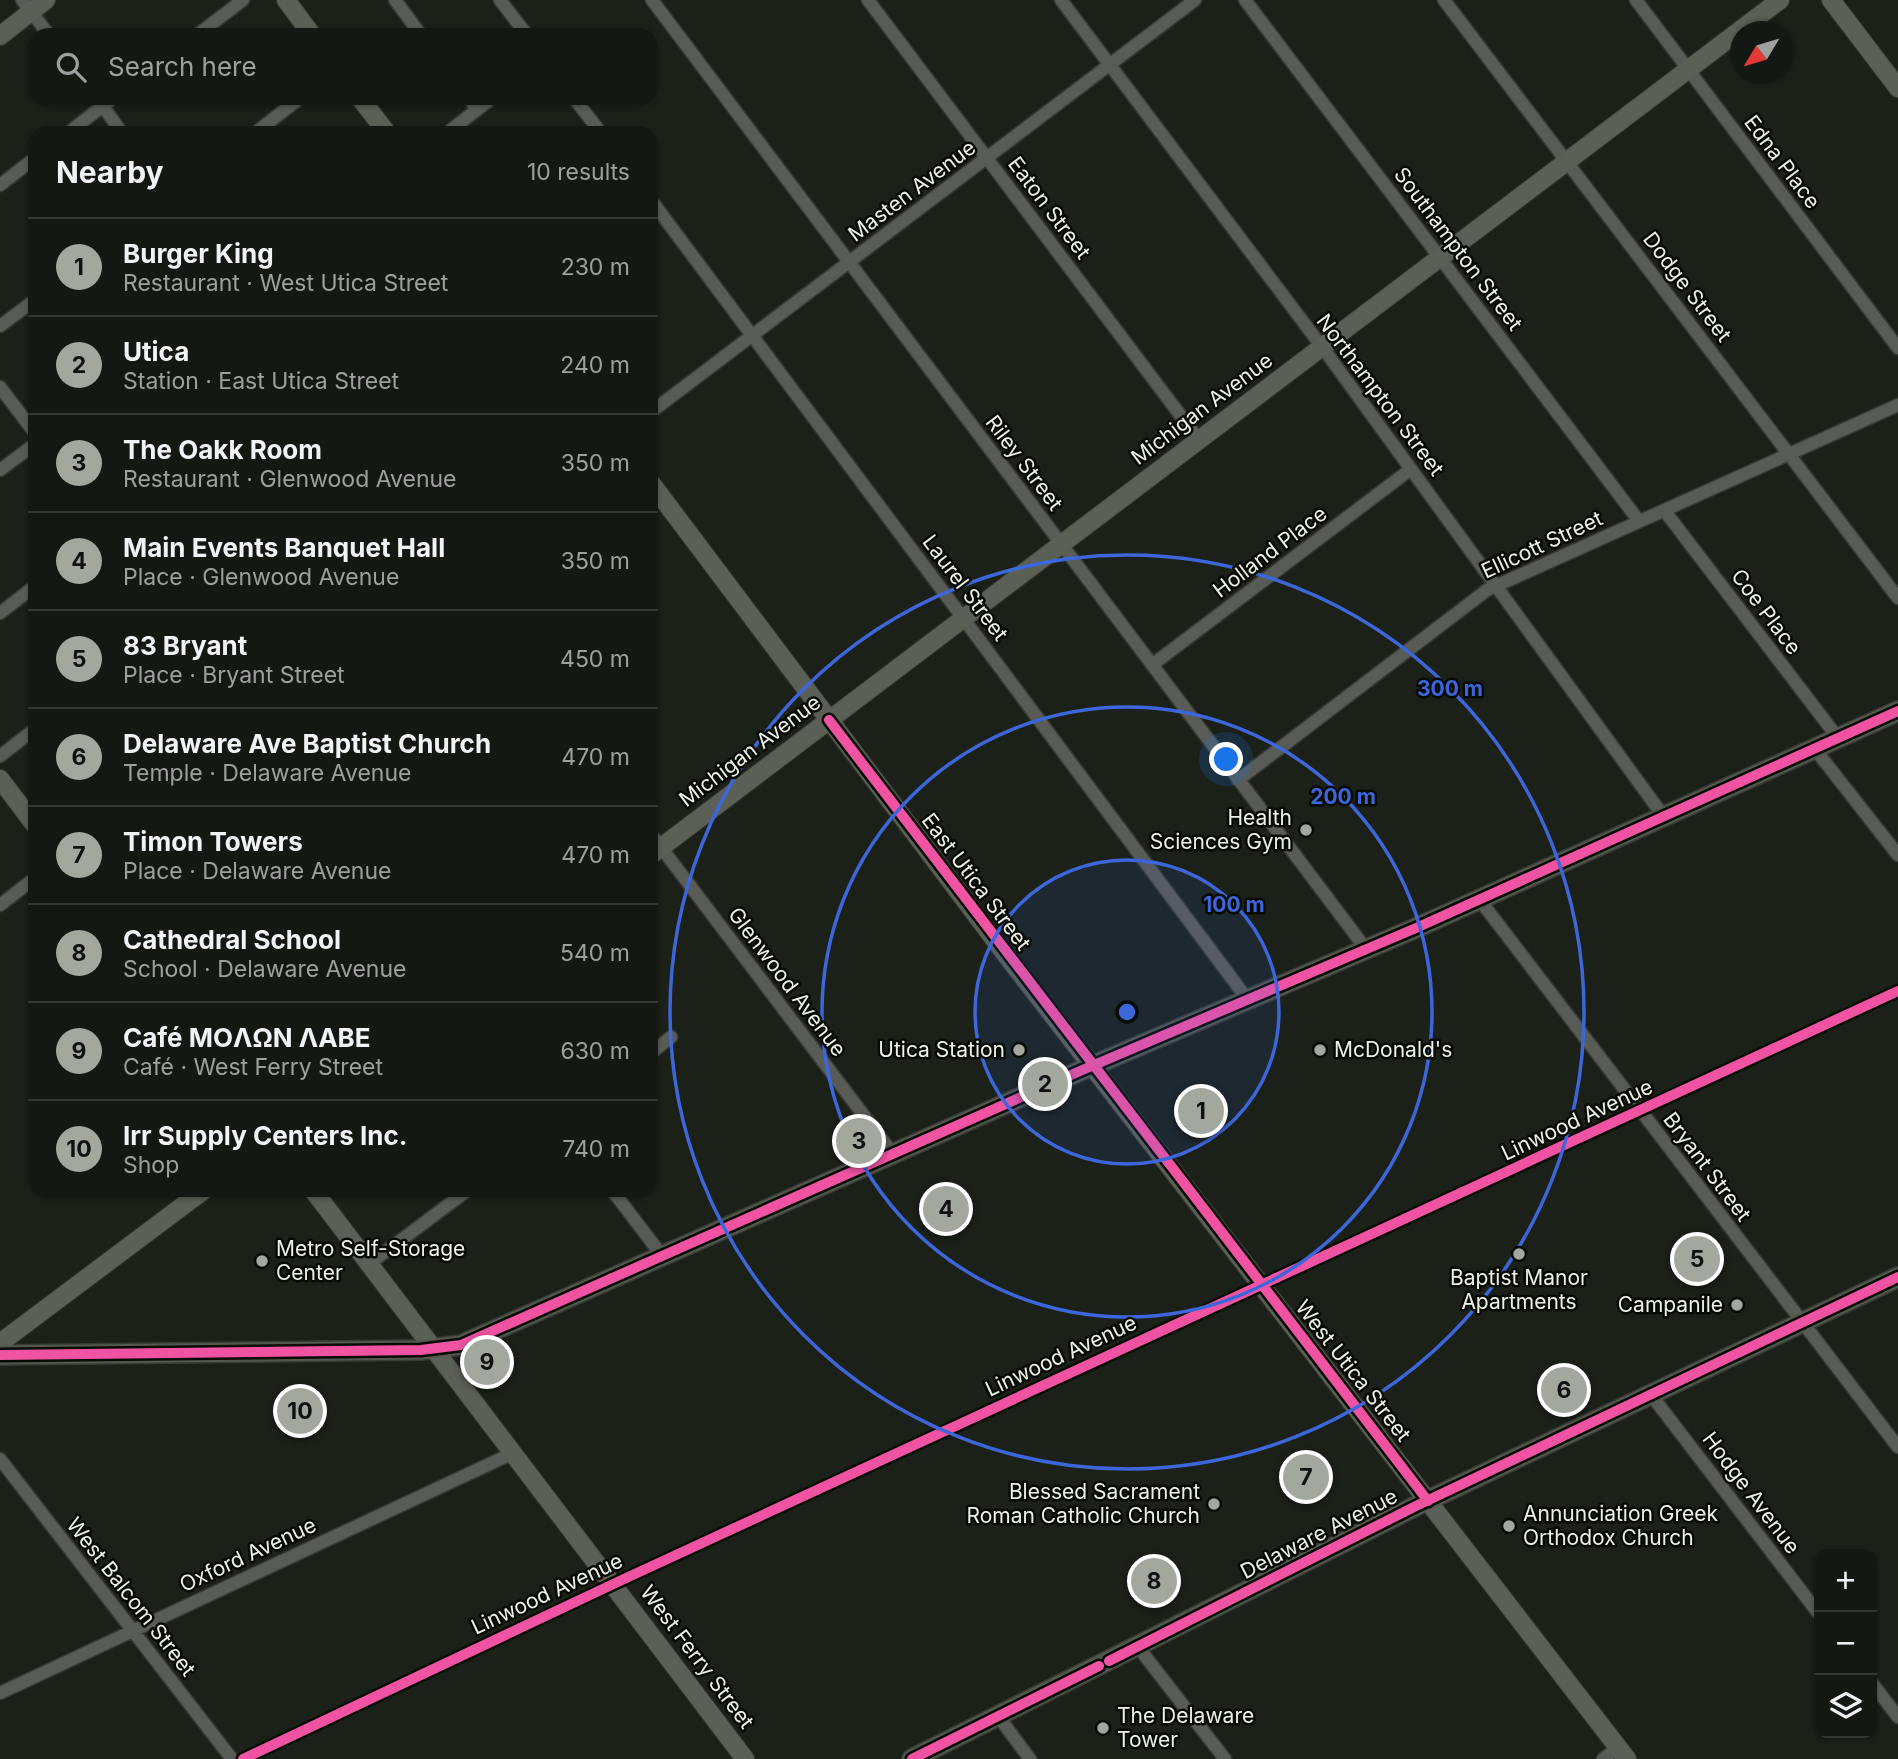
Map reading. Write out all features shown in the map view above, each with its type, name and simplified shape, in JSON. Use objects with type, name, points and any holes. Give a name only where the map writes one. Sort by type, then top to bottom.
[{"type":"main road","points":[[0,1355],[434,1349],[461,1345],[1092,1066],[1366,949],[1898,711]]},
{"type":"main road","name":"Delaware Avenue","points":[[912,1759],[1428,1500],[1898,1278]]},
{"type":"street","points":[[0,36],[26,6],[46,0]]},
{"type":"street","points":[[206,28],[243,0]]},
{"type":"street","points":[[286,0],[307,28]]},
{"type":"street","points":[[395,0],[416,28]]},
{"type":"street","points":[[500,0],[522,28]]},
{"type":"street","name":"Riley Street","points":[[652,0],[1366,949]]},
{"type":"street","name":"Eaton Street","points":[[868,0],[1199,440]]},
{"type":"street","name":"Northampton Street","points":[[1060,0],[1322,347],[1664,817]]},
{"type":"street","name":"Masten Avenue","points":[[658,407],[1195,0]]},
{"type":"street","name":"Southampton Street","points":[[1245,0],[1639,521]]},
{"type":"street","name":"Dodge Street","points":[[1444,0],[1898,598]]},
{"type":"street","name":"Edna Place","points":[[1636,0],[1898,348]]},
{"type":"street","name":"Michigan Avenue","points":[[658,842],[829,720],[1780,0]]},
{"type":"street","points":[[1831,0],[1898,88]]},
{"type":"street","points":[[26,6],[43,28]]},
{"type":"street","points":[[76,126],[100,105]]},
{"type":"street","points":[[106,105],[118,126]]},
{"type":"street","points":[[264,126],[291,105]]},
{"type":"street","points":[[365,105],[382,126]]},
{"type":"street","points":[[474,105],[477,110]]},
{"type":"street","points":[[456,126],[483,105]]},
{"type":"street","points":[[579,105],[596,126]]},
{"type":"street","points":[[0,185],[28,163]]},
{"type":"street","name":"Laurel Street","points":[[658,209],[1248,1000]]},
{"type":"street","points":[[0,326],[28,305]]},
{"type":"street","points":[[0,387],[28,424]]},
{"type":"street","name":"Ellicott Street","points":[[1238,780],[1467,604],[1497,585],[1898,405]]},
{"type":"street","points":[[0,470],[28,449]]},
{"type":"street","name":"Holland Place","points":[[1152,665],[1411,469]]},
{"type":"street","name":"East Utica Street","points":[[658,491],[1092,1066]]},
{"type":"street","name":"Coe Place","points":[[1664,510],[1838,738]]},
{"type":"street","points":[[0,613],[28,591]]},
{"type":"street","points":[[0,756],[28,734]]},
{"type":"street","points":[[1814,748],[1898,855]]},
{"type":"street","points":[[0,779],[28,816]]},
{"type":"street","name":"Glenwood Avenue","points":[[658,850],[893,1154]]},
{"type":"street","points":[[0,905],[28,883]]},
{"type":"street","name":"Bryant Street","points":[[1479,899],[1898,1447]]},
{"type":"street","name":"Linwood Avenue","points":[[243,1759],[1898,991]]},
{"type":"street","points":[[658,1047],[671,1037]]},
{"type":"street","name":"West Utica Street","points":[[1092,1066],[1623,1753]]},
{"type":"street","points":[[0,1343],[195,1197]]},
{"type":"street","name":"West Ferry Street","points":[[318,1197],[745,1759]]},
{"type":"street","points":[[369,1264],[459,1197]]},
{"type":"street","points":[[617,1197],[663,1257]]},
{"type":"street","name":"Hodge Avenue","points":[[1652,1395],[1817,1612]]},
{"type":"street","name":"Oxford Avenue","points":[[0,1693],[513,1453]]},
{"type":"street","name":"West Balcom Street","points":[[0,1459],[232,1759]]},
{"type":"street","points":[[1138,1647],[1225,1759]]},
{"type":"street","points":[[1877,1690],[1898,1717]]},
{"type":"street","points":[[998,1716],[1030,1759]]},
{"type":"street","points":[[1603,1759],[1623,1753]]},
{"type":"cycle path","points":[[0,1355],[421,1350],[461,1345],[1080,1071],[1416,928],[1898,711]]},
{"type":"cycle path","points":[[829,720],[1428,1501]]},
{"type":"cycle path","points":[[243,1759],[624,1579],[1898,991]]},
{"type":"cycle path","points":[[1109,1661],[1416,1506],[1898,1277]]},
{"type":"cycle path","points":[[912,1759],[1099,1666]]},
{"type":"place","name":"Health Sciences Gym","points":[[1306,830]]},
{"type":"place","name":"Utica Station","points":[[1019,1050]]},
{"type":"place","name":"McDonald's","points":[[1320,1050]]},
{"type":"place","name":"Utica","points":[[1045,1084]]},
{"type":"place","name":"Burger King","points":[[1201,1111]]},
{"type":"place","name":"The Oakk Room","points":[[859,1141]]},
{"type":"place","name":"Main Events Banquet Hall","points":[[946,1209]]},
{"type":"place","name":"Baptist Manor Apartments","points":[[1519,1254]]},
{"type":"place","name":"83 Bryant","points":[[1697,1259]]},
{"type":"place","name":"Metro Self-Storage Center","points":[[262,1261]]},
{"type":"place","name":"Campanile","points":[[1737,1305]]},
{"type":"place","name":"Café MOΛΩN ΛABE","points":[[487,1362]]},
{"type":"place","name":"Delaware Ave Baptist Church","points":[[1564,1390]]},
{"type":"place","name":"Irr Supply Centers Inc.","points":[[300,1411]]},
{"type":"place","name":"Timon Towers","points":[[1306,1477]]},
{"type":"place","name":"Blessed Sacrament Roman Catholic Church","points":[[1214,1504]]},
{"type":"place","name":"Annunciation Greek Orthodox Church","points":[[1509,1526]]},
{"type":"place","name":"Cathedral School","points":[[1154,1581]]},
{"type":"place","name":"The Delaware Tower","points":[[1103,1728]]}]
